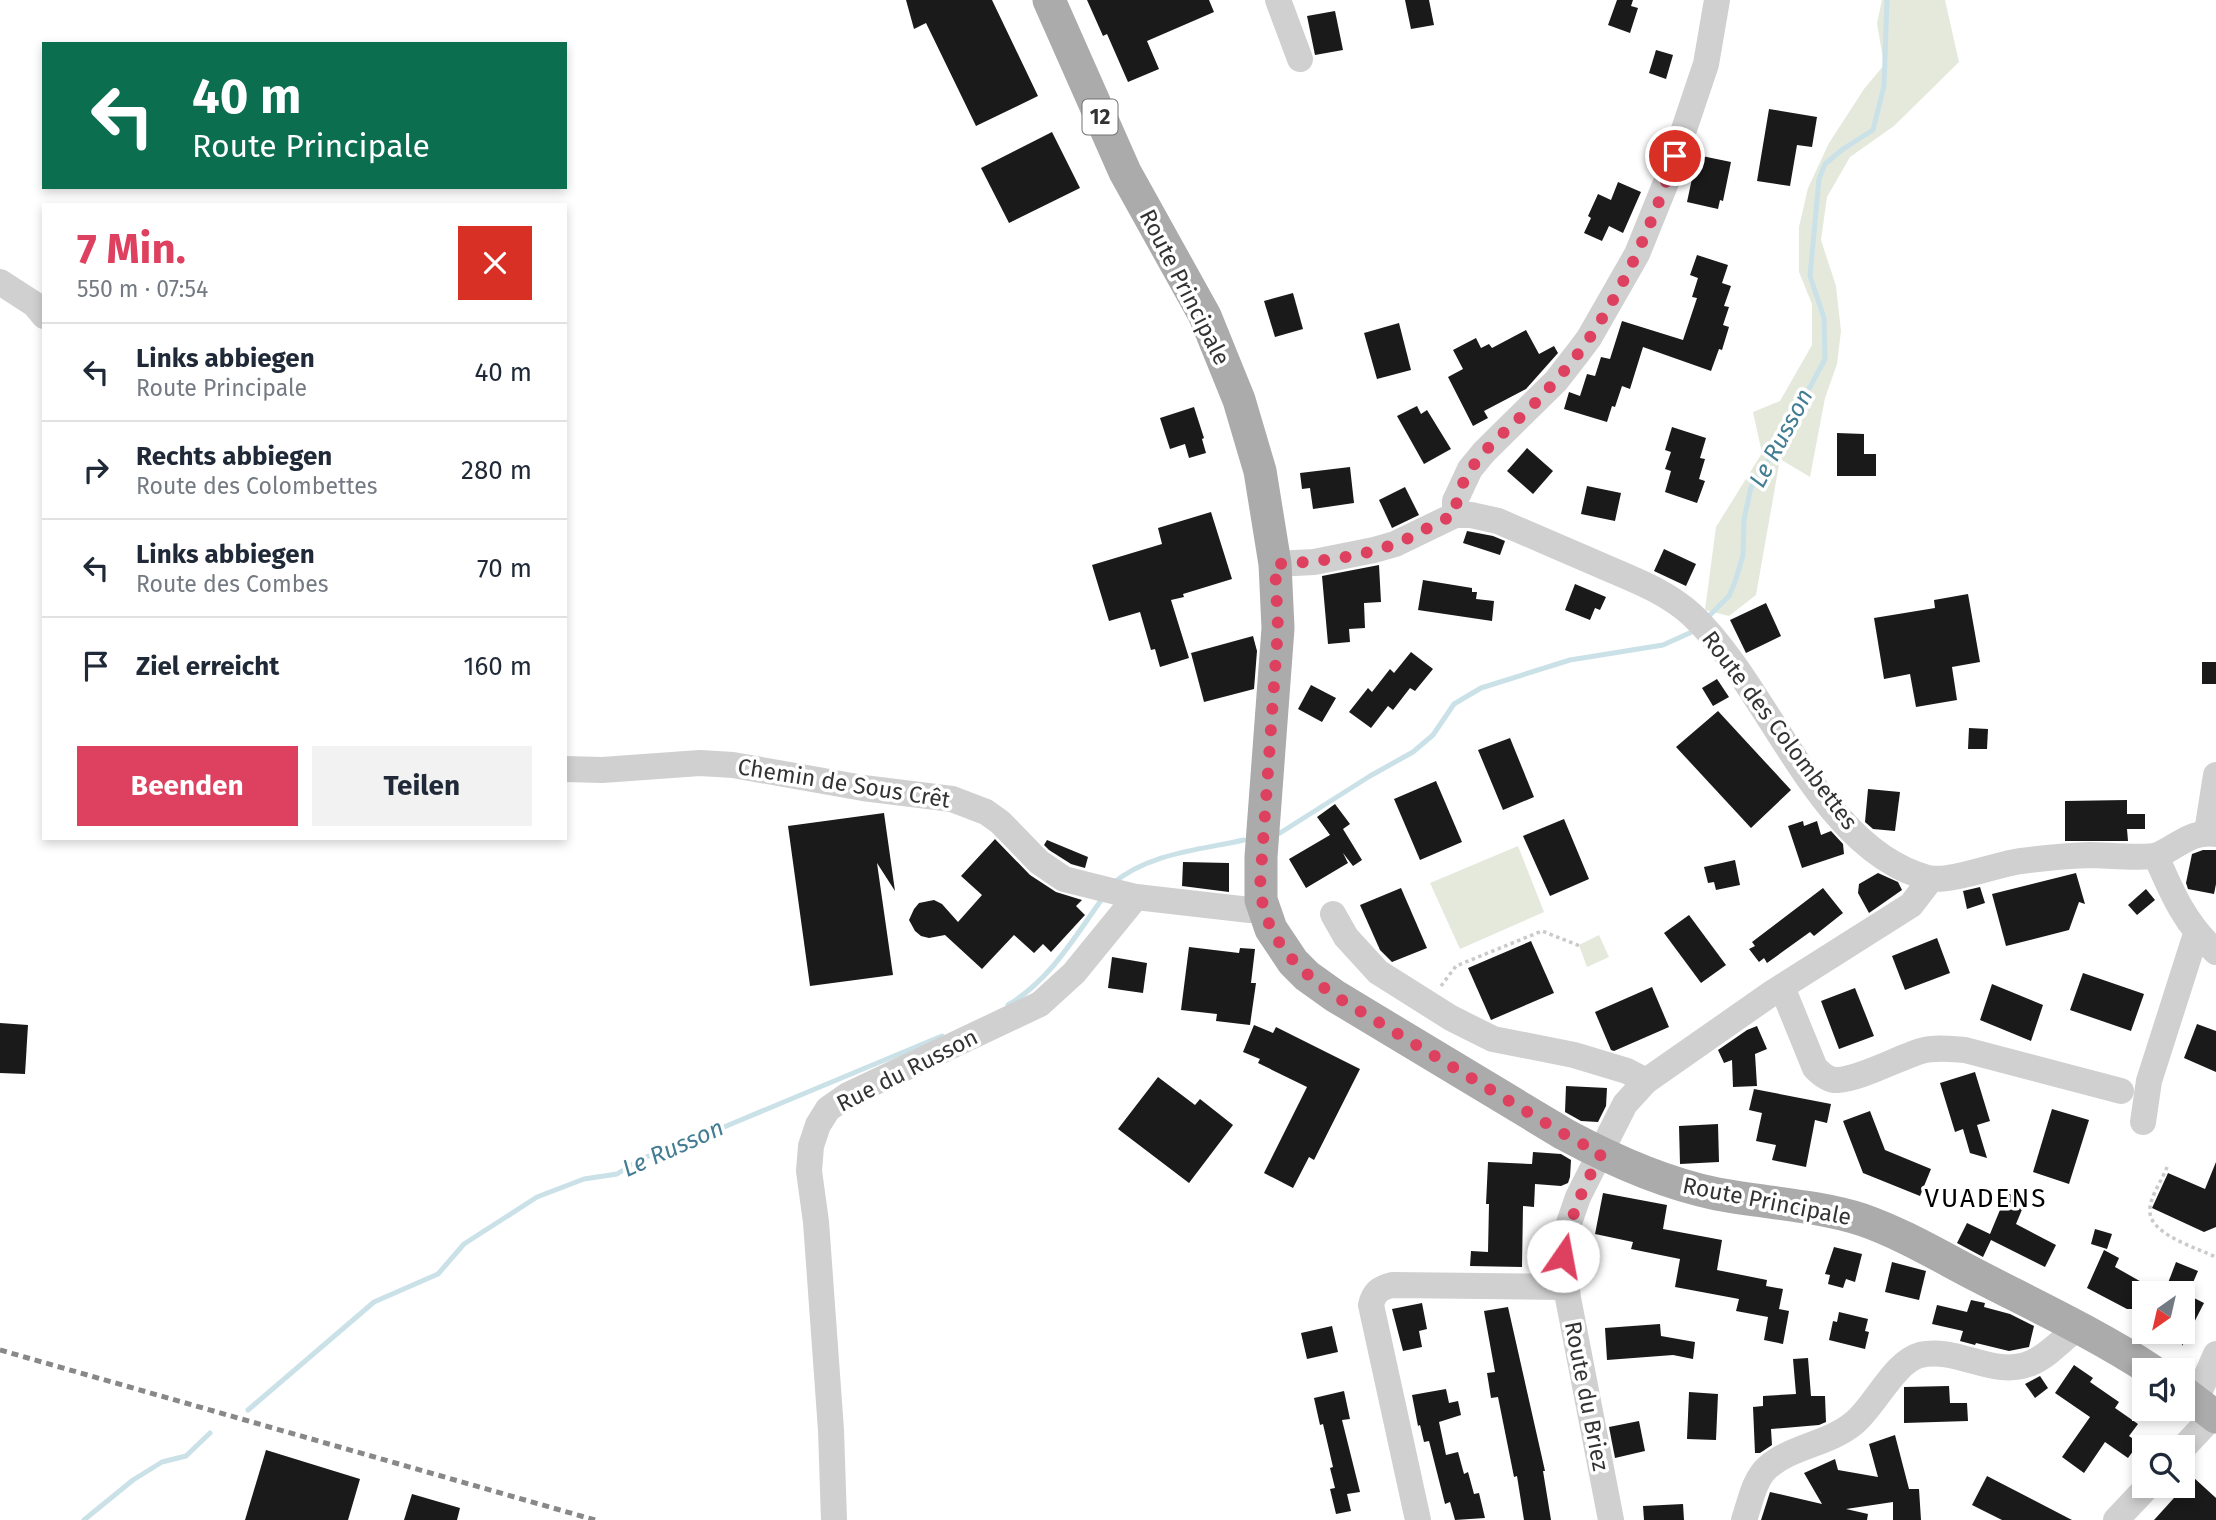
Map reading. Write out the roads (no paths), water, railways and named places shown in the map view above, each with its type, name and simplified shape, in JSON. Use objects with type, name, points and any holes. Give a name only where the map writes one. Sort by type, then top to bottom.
[{"type":"main road","name":"Route Principale","points":[[1049,0],[1125,172],[1205,316],[1239,400],[1260,471],[1275,564],[1278,628],[1261,857],[1263,909],[1281,947],[1307,976],[1335,996],[1601,1154],[1707,1192],[1819,1210],[1862,1220],[1914,1243],[2078,1327],[2132,1359]]},
{"type":"street","points":[[1278,0],[1300,59]]},
{"type":"street","points":[[1275,564],[1314,562],[1374,550],[1395,544],[1455,515],[1455,502],[1470,469],[1549,388],[1577,354],[1637,254],[1667,180],[1706,64],[1717,0]]},
{"type":"street","points":[[0,282],[34,304],[42,314]]},
{"type":"street","name":"Route des Colombettes","points":[[1455,515],[1471,514],[1498,521],[1649,586],[1676,601],[1700,623],[1739,670],[1832,809],[1883,857],[1931,879]]},
{"type":"street","name":"Chemin de Sous Crêt","points":[[567,769],[603,770],[700,762],[952,799],[986,812],[1000,822],[1039,862],[1064,878],[1136,897]]},
{"type":"street","points":[[1931,879],[2019,861],[2087,855],[2157,856],[2181,840],[2211,833],[2216,775]]},
{"type":"street","points":[[2157,856],[2172,894],[2196,934],[2216,952]]},
{"type":"street","name":"Route du Briez","points":[[1611,1520],[1566,1287],[1563,1256],[1569,1223],[1578,1197],[1625,1104],[1646,1081],[1782,987],[1911,905],[1931,879]]},
{"type":"street","points":[[1136,897],[1250,910],[1263,909]]},
{"type":"street","name":"Rue du Russon","points":[[834,1520],[831,1430],[810,1171],[811,1146],[818,1125],[828,1109],[848,1095],[1040,1004],[1073,973],[1136,897]]},
{"type":"street","points":[[1334,915],[1346,937],[1378,972],[1429,1005],[1493,1040],[1574,1055],[1627,1071],[1646,1081]]},
{"type":"street","points":[[2143,1122],[2149,1081],[2196,934]]},
{"type":"street","points":[[1782,987],[1815,1068],[1830,1079],[1846,1078],[1923,1051],[1942,1049],[1965,1050],[2121,1091]]},
{"type":"street","points":[[1418,1520],[1371,1305],[1373,1296],[1381,1288],[1392,1285],[1566,1287]]},
{"type":"street","points":[[1744,1520],[1757,1483],[1768,1467],[1851,1426],[1895,1375],[1916,1356],[1948,1354],[1991,1365],[2020,1366],[2038,1359],[2078,1327]]},
{"type":"street","points":[[2189,1435],[2202,1406],[2216,1354]]},
{"type":"street","points":[[2116,1520],[2137,1498]]},
{"type":"waterway","name":"Le Russon","points":[[1706,619],[1729,596],[1735,582],[1743,555],[1744,520],[1751,487],[1767,463],[1793,409],[1810,387],[1825,359],[1824,318],[1810,276],[1819,179],[1825,164],[1873,130],[1884,86],[1887,0]]},
{"type":"waterway","name":"Le Russon","points":[[1280,833],[1413,752],[1433,735],[1454,704],[1481,688],[1570,660],[1663,645],[1694,631]]},
{"type":"waterway","name":"Le Russon","points":[[1112,884],[1142,865],[1158,859],[1244,840]]},
{"type":"waterway","name":"Le Russon","points":[[1008,1005],[1049,971],[1102,899]]},
{"type":"waterway","name":"Le Russon","points":[[248,1410],[374,1302],[438,1274],[464,1244],[537,1197],[584,1179],[617,1174],[641,1159],[942,1036]]},
{"type":"waterway","name":"Le Russon","points":[[84,1520],[133,1480],[162,1462],[186,1456],[210,1433]]},
{"type":"railway","points":[[0,1350],[595,1520]]},
{"type":"district","name":"VUADENS","points":[[1986,1198]]}]
